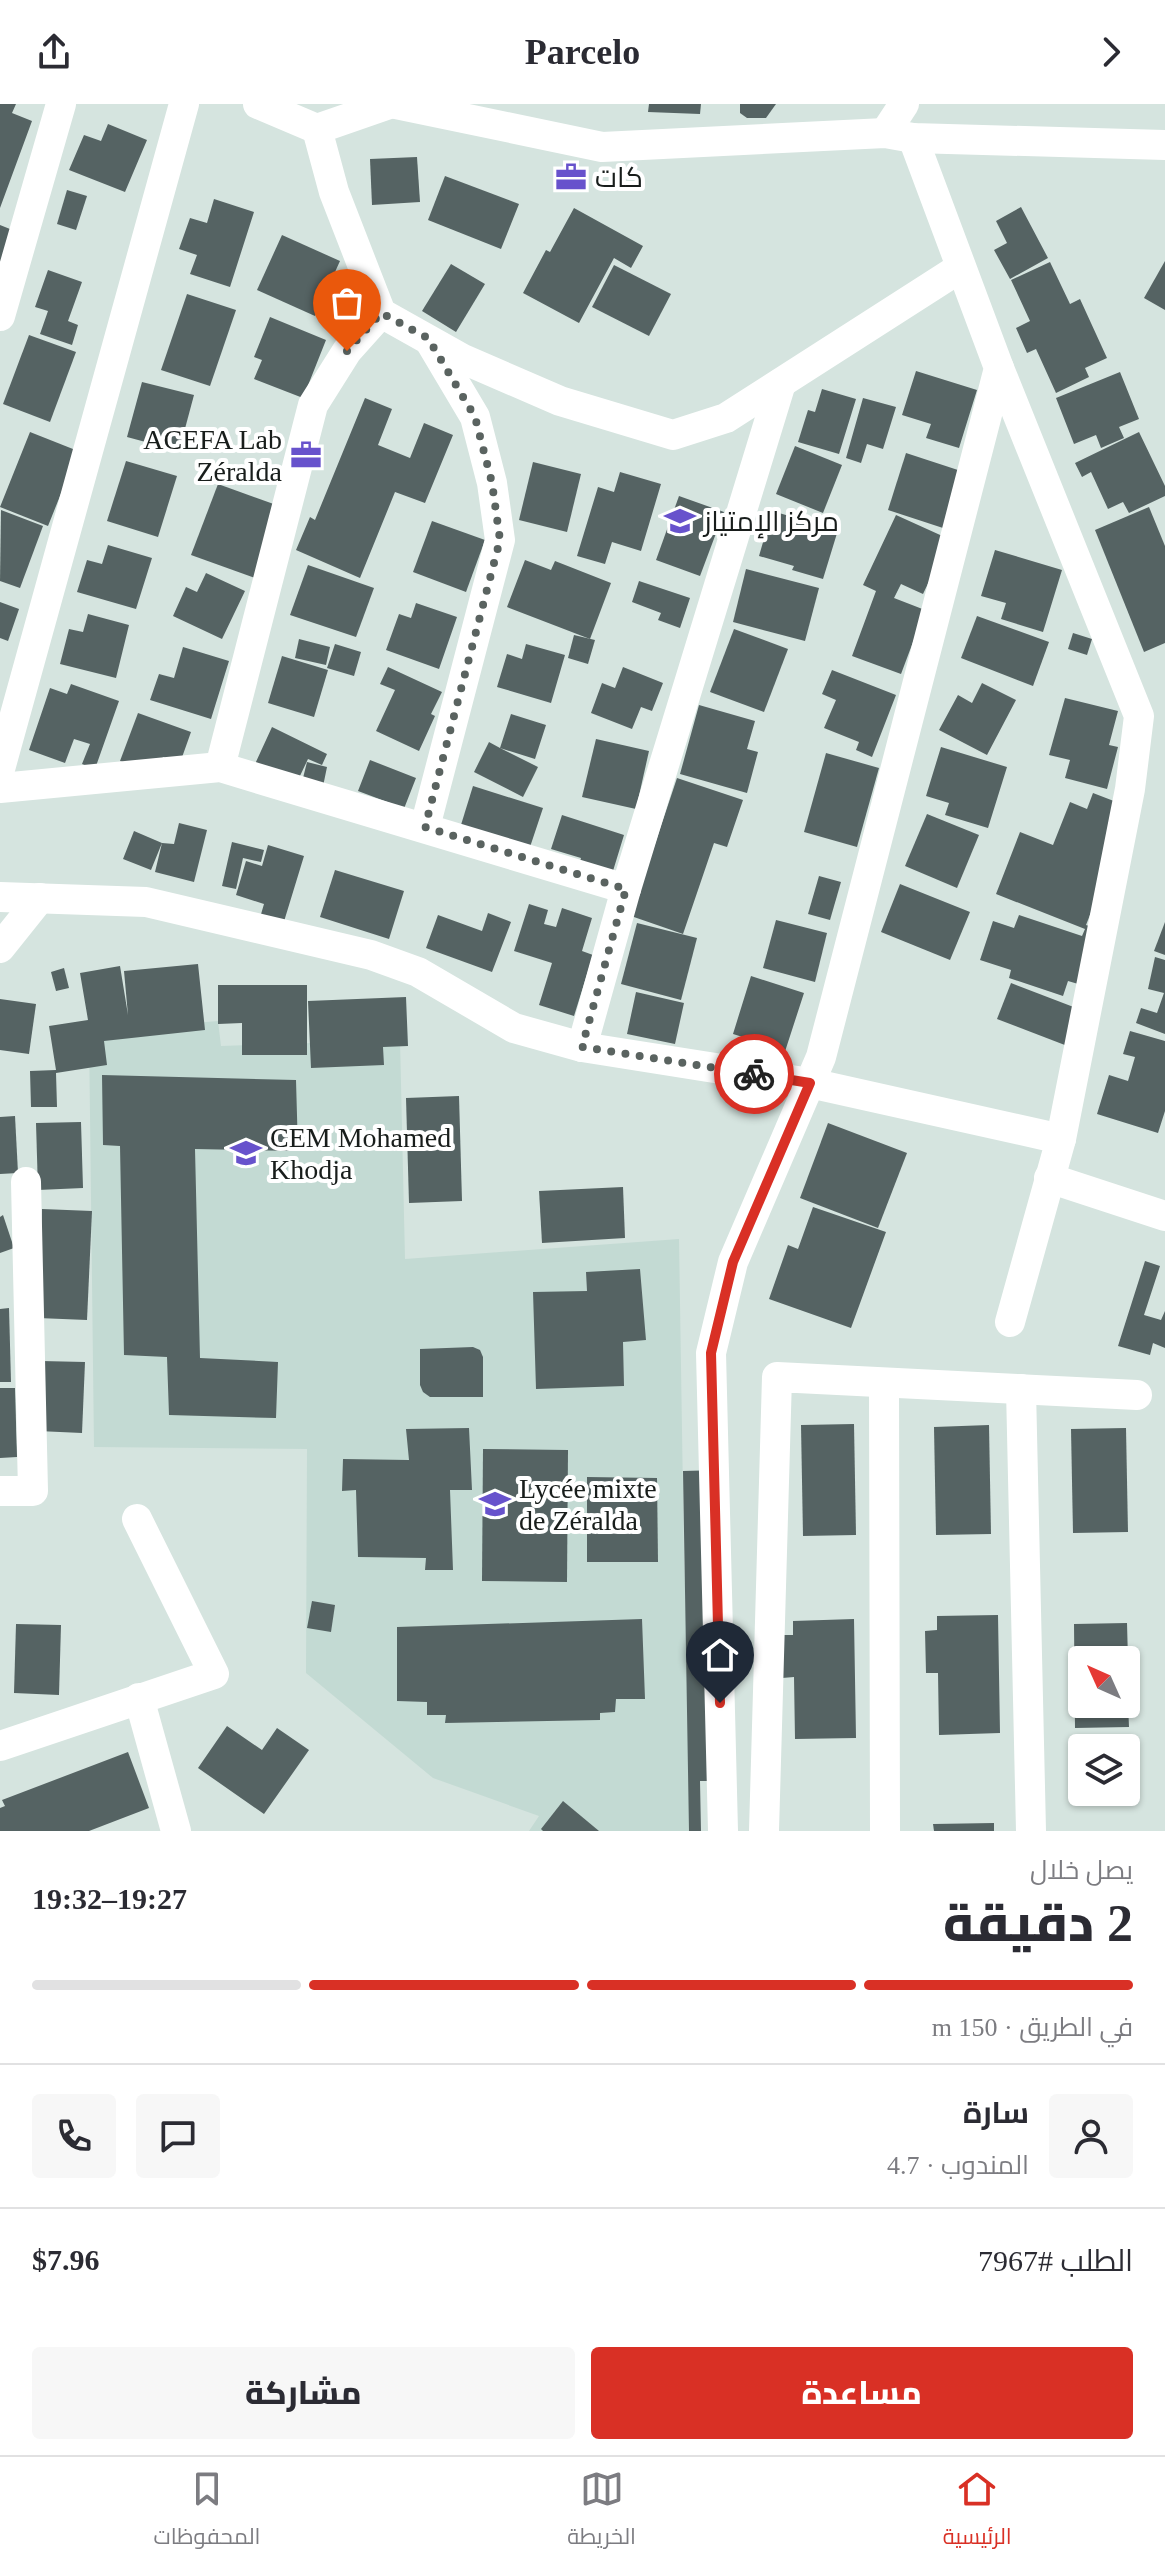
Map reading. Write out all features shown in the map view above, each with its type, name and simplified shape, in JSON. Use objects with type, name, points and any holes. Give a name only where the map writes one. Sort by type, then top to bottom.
[{"type":"street","points":[[0,316],[61,104]]},
{"type":"street","points":[[0,769],[184,104]]},
{"type":"street","points":[[258,104],[317,129],[389,104]]},
{"type":"street","points":[[396,104],[508,115],[602,147],[899,136],[1165,145]]},
{"type":"street","points":[[904,104],[899,136],[960,268],[999,368],[1152,711],[1130,789],[1061,1139],[1010,1322]]},
{"type":"street","points":[[317,129],[334,192],[381,313],[463,359],[560,401],[673,435],[726,418],[960,268]]},
{"type":"street","points":[[220,767],[313,405],[347,351],[381,313]]},
{"type":"street","points":[[425,827],[500,540],[492,483],[475,417],[428,338]]},
{"type":"street","points":[[723,1831],[711,1353],[733,1262],[821,1057],[999,368]]},
{"type":"street","points":[[582,1047],[626,889],[781,383]]},
{"type":"street","points":[[0,788],[220,767],[626,889]]},
{"type":"street","points":[[0,897],[146,902],[371,955],[418,972],[514,1028],[582,1047],[810,1083],[1061,1139]]},
{"type":"street","points":[[0,948],[40,898]]},
{"type":"street","points":[[1049,1178],[1165,1216]]},
{"type":"street","points":[[0,1491],[33,1491],[26,1182]]},
{"type":"street","points":[[764,1831],[777,1377],[1137,1395]]},
{"type":"street","points":[[884,1383],[885,1831]]},
{"type":"street","points":[[1021,1389],[1031,1831]]},
{"type":"street","points":[[0,1746],[214,1674],[137,1519]]},
{"type":"street","points":[[139,1698],[176,1831]]},
{"type":"shaded area","points":[[218,1021],[221,1046],[400,1040],[405,1259],[679,1239],[684,1559],[694,1831],[529,1831],[539,1816],[433,1778],[306,1673],[307,1449],[94,1447],[89,1032]]},
{"type":"building","points":[[0,104],[16,104],[12,113],[32,121],[0,208]]},
{"type":"building","points":[[649,104],[701,104],[700,114],[648,112]]},
{"type":"building","points":[[740,104],[776,104],[766,118],[747,118],[740,113]]},
{"type":"building","points":[[108,124],[147,140],[125,192],[69,170],[84,135],[101,141]]},
{"type":"building","points":[[417,157],[420,202],[372,205],[370,159]]},
{"type":"building","points":[[445,176],[519,204],[501,249],[428,220]]},
{"type":"building","points":[[67,190],[87,196],[76,230],[57,224]]},
{"type":"building","points":[[214,199],[254,212],[230,287],[190,274],[197,255],[179,249],[190,218],[207,223]]},
{"type":"building","points":[[1021,207],[1048,258],[1010,279],[994,250],[1007,243],[996,221]]},
{"type":"building","points":[[574,208],[643,246],[631,268],[614,258],[579,323],[523,293],[546,250],[550,252]]},
{"type":"building","points":[[0,225],[15,231],[0,263]]},
{"type":"building","points":[[282,235],[340,261],[315,316],[257,290]]},
{"type":"building","points":[[1165,261],[1165,310],[1144,298]]},
{"type":"building","points":[[1050,262],[1070,304],[1080,299],[1107,358],[1085,368],[1089,377],[1056,393],[1036,349],[1027,353],[1016,328],[1030,321],[1011,280]]},
{"type":"building","points":[[451,264],[485,284],[456,332],[422,311]]},
{"type":"building","points":[[614,265],[671,294],[649,336],[592,307]]},
{"type":"building","points":[[48,270],[82,282],[68,321],[78,325],[72,345],[40,334],[48,311],[35,307]]},
{"type":"building","points":[[187,294],[236,310],[210,386],[161,370]]},
{"type":"building","points":[[334,302],[365,313],[356,336],[326,324]]},
{"type":"building","points":[[270,317],[326,340],[303,398],[254,379],[262,360],[254,357]]},
{"type":"building","points":[[29,335],[76,352],[50,422],[3,404]]},
{"type":"building","points":[[916,371],[977,390],[959,448],[926,438],[931,424],[902,415]]},
{"type":"building","points":[[1120,372],[1139,419],[1119,427],[1124,438],[1101,448],[1096,435],[1074,444],[1056,398]]},
{"type":"building","points":[[142,382],[194,395],[179,451],[127,437]]},
{"type":"building","points":[[822,389],[856,399],[839,454],[798,442],[808,410],[815,412]]},
{"type":"building","points":[[365,398],[392,409],[378,445],[410,458],[424,423],[453,435],[425,503],[395,492],[360,578],[296,550],[310,517],[315,520]]},
{"type":"building","points":[[863,398],[896,407],[883,449],[867,444],[861,463],[846,458]]},
{"type":"building","points":[[30,432],[78,451],[48,526],[0,507]]},
{"type":"building","points":[[1139,432],[1165,486],[1165,496],[1129,513],[1123,502],[1108,509],[1091,472],[1082,477],[1075,463]]},
{"type":"building","points":[[795,446],[842,465],[823,513],[776,494]]},
{"type":"building","points":[[906,453],[961,471],[943,528],[888,510]]},
{"type":"building","points":[[126,461],[177,476],[158,537],[107,521]]},
{"type":"building","points":[[533,462],[581,474],[567,532],[519,520]]},
{"type":"building","points":[[620,472],[661,484],[641,551],[612,542],[605,564],[577,556],[598,487],[614,492]]},
{"type":"building","points":[[218,484],[282,507],[255,578],[191,555]]},
{"type":"building","points":[[679,496],[724,512],[700,576],[656,560]]},
{"type":"building","points":[[1149,507],[1165,546],[1165,643],[1144,652],[1095,530]]},
{"type":"building","points":[[1,510],[43,526],[20,588],[0,581]]},
{"type":"building","points":[[772,511],[838,530],[823,579],[792,570],[794,566],[759,556]]},
{"type":"building","points":[[896,515],[949,539],[923,594],[901,584],[894,598],[925,610],[901,674],[852,656],[876,591],[863,585]]},
{"type":"building","points":[[432,521],[485,540],[466,592],[413,572]]},
{"type":"building","points":[[108,545],[152,558],[136,609],[77,592],[87,560],[102,564]]},
{"type":"building","points":[[995,550],[1062,570],[1043,632],[1001,619],[1006,603],[981,596]]},
{"type":"building","points":[[525,560],[551,570],[555,561],[611,583],[590,639],[507,607]]},
{"type":"building","points":[[308,565],[374,588],[356,637],[290,615]]},
{"type":"building","points":[[746,569],[819,588],[805,641],[733,622]]},
{"type":"building","points":[[206,573],[245,591],[222,639],[173,616],[186,587],[197,592]]},
{"type":"building","points":[[639,581],[690,598],[680,628],[658,620],[661,613],[632,602]]},
{"type":"building","points":[[0,602],[19,609],[8,641],[0,638]]},
{"type":"building","points":[[416,603],[457,617],[439,669],[386,650],[399,614],[411,618]]},
{"type":"building","points":[[88,614],[129,625],[116,678],[60,664],[69,629],[83,632]]},
{"type":"building","points":[[977,616],[1049,642],[1033,686],[961,658]]},
{"type":"building","points":[[734,629],[788,649],[764,712],[710,692]]},
{"type":"building","points":[[1073,633],[1092,639],[1087,655],[1068,649]]},
{"type":"building","points":[[574,635],[595,640],[588,664],[568,658]]},
{"type":"building","points":[[299,639],[330,647],[326,665],[295,658]]},
{"type":"building","points":[[335,644],[361,652],[354,676],[327,668]]},
{"type":"building","points":[[526,644],[565,655],[551,703],[497,687],[507,654],[522,659]]},
{"type":"building","points":[[183,647],[229,661],[211,719],[150,700],[159,674],[174,678]]},
{"type":"building","points":[[282,656],[328,670],[314,717],[268,703]]},
{"type":"building","points":[[388,667],[442,692],[419,751],[376,731],[395,690],[380,684]]},
{"type":"building","points":[[623,667],[663,683],[652,711],[641,707],[632,729],[591,713],[602,683],[615,688]]},
{"type":"building","points":[[832,670],[896,695],[872,757],[856,750],[859,742],[824,728],[836,700],[822,694]]},
{"type":"building","points":[[982,683],[1016,700],[987,755],[939,730],[958,695],[972,703]]},
{"type":"building","points":[[71,684],[119,701],[95,769],[82,764],[90,744],[74,739],[65,763],[29,750],[50,688],[67,694]]},
{"type":"building","points":[[1065,698],[1118,711],[1109,745],[1118,747],[1107,789],[1065,778],[1070,760],[1049,755]]},
{"type":"building","points":[[699,705],[755,721],[747,749],[758,752],[747,793],[680,774]]},
{"type":"building","points":[[138,713],[191,732],[180,763],[163,757],[156,774],[120,761]]},
{"type":"building","points":[[511,714],[546,725],[535,759],[500,748]]},
{"type":"building","points":[[272,727],[327,754],[322,765],[308,759],[299,778],[303,778],[307,762],[327,767],[320,801],[255,764]]},
{"type":"building","points":[[596,739],[649,751],[636,809],[582,797]]},
{"type":"building","points":[[489,742],[538,767],[523,797],[474,772]]},
{"type":"building","points":[[941,747],[1007,767],[988,828],[945,815],[949,803],[926,796]]},
{"type":"building","points":[[826,753],[879,768],[857,847],[804,832]]},
{"type":"building","points":[[370,760],[416,778],[398,824],[390,803],[358,791]]},
{"type":"building","points":[[677,778],[743,800],[727,847],[714,843],[683,934],[631,916]]},
{"type":"building","points":[[473,786],[543,808],[525,862],[456,841]]},
{"type":"building","points":[[1093,793],[1132,808],[1086,925],[1104,931],[1085,986],[1068,981],[1063,996],[1009,978],[1011,970],[980,960],[993,921],[1014,928],[1019,915],[1082,936],[1085,929],[996,894],[1020,832],[1053,845],[1070,802],[1087,809]]},
{"type":"building","points":[[927,814],[979,835],[957,888],[905,866]]},
{"type":"building","points":[[562,815],[624,835],[609,884],[576,874],[581,858],[551,849]]},
{"type":"building","points":[[179,823],[207,830],[194,882],[155,872],[162,843],[174,844]]},
{"type":"building","points":[[134,831],[162,843],[151,870],[123,859]]},
{"type":"building","points":[[232,842],[264,850],[261,862],[243,858],[236,889],[222,886]]},
{"type":"building","points":[[268,845],[304,856],[282,928],[259,921],[264,904],[236,895],[246,861],[262,866]]},
{"type":"building","points":[[335,870],[404,891],[389,939],[320,917]]},
{"type":"building","points":[[819,876],[841,882],[830,920],[808,914]]},
{"type":"building","points":[[900,884],[970,912],[950,960],[881,932]]},
{"type":"building","points":[[529,904],[548,910],[544,924],[556,927],[562,908],[592,918],[582,951],[593,955],[574,1016],[539,1005],[552,963],[514,951]]},
{"type":"building","points":[[488,913],[511,922],[492,972],[426,948],[438,915],[482,931]]},
{"type":"building","points":[[776,920],[827,933],[815,982],[763,968]]},
{"type":"building","points":[[1165,922],[1165,955],[1154,951]]},
{"type":"building","points":[[637,923],[697,938],[681,1000],[621,984]]},
{"type":"building","points":[[1155,957],[1165,960],[1165,1034],[1136,1023],[1141,1008],[1157,1013],[1164,993],[1148,989]]},
{"type":"building","points":[[198,964],[205,1030],[104,1041],[107,1065],[56,1073],[57,1107],[31,1107],[30,1071],[56,1070],[49,1026],[88,1020],[80,973],[120,966],[128,1015],[124,971]]},
{"type":"building","points":[[64,968],[69,988],[56,991],[51,972]]},
{"type":"building","points":[[751,976],[804,993],[778,1073],[755,1066],[762,1043],[733,1034]]},
{"type":"building","points":[[1011,983],[1084,1011],[1070,1047],[997,1019]]},
{"type":"building","points":[[218,985],[307,985],[307,1055],[242,1055],[242,1023],[218,1024]]},
{"type":"building","points":[[636,992],[684,1003],[675,1044],[627,1034]]},
{"type":"building","points":[[406,997],[408,1046],[383,1047],[384,1065],[311,1068],[308,1001]]},
{"type":"building","points":[[0,999],[36,1004],[29,1054],[0,1050]]},
{"type":"building","points":[[1130,1031],[1165,1041],[1165,1111],[1158,1133],[1097,1114],[1109,1075],[1128,1081],[1135,1057],[1123,1054]]},
{"type":"building","points":[[102,1075],[296,1080],[298,1151],[195,1149],[200,1358],[278,1362],[276,1418],[169,1415],[167,1357],[124,1355],[120,1146],[103,1145]]},
{"type":"building","points":[[459,1096],[462,1201],[409,1203],[406,1098]]},
{"type":"building","points":[[15,1116],[18,1173],[0,1174],[0,1117]]},
{"type":"building","points":[[81,1122],[83,1188],[38,1190],[36,1123]]},
{"type":"building","points":[[828,1123],[907,1153],[878,1228],[800,1198]]},
{"type":"building","points":[[623,1187],[625,1238],[542,1243],[539,1191]]},
{"type":"building","points":[[813,1207],[886,1232],[851,1328],[769,1299],[788,1245],[798,1249]]},
{"type":"building","points":[[42,1209],[92,1211],[87,1320],[38,1318]]},
{"type":"building","points":[[3,1215],[14,1248],[0,1253],[0,1217]]},
{"type":"building","points":[[1145,1261],[1160,1266],[1144,1315],[1161,1320],[1165,1311],[1165,1348],[1153,1343],[1150,1355],[1118,1346]]},
{"type":"building","points":[[640,1269],[646,1340],[623,1342],[624,1386],[536,1389],[533,1292],[587,1291],[586,1272]]},
{"type":"building","points":[[9,1308],[11,1382],[0,1382],[0,1309]]},
{"type":"building","points":[[473,1347],[480,1350],[483,1357],[483,1397],[430,1397],[423,1392],[420,1385],[420,1349]]},
{"type":"building","points":[[41,1361],[85,1362],[82,1433],[38,1431]]},
{"type":"building","points":[[0,1388],[15,1388],[17,1457],[0,1458]]},
{"type":"building","points":[[854,1424],[856,1535],[803,1536],[801,1425]]},
{"type":"building","points":[[989,1425],[991,1534],[936,1535],[934,1427]]},
{"type":"building","points":[[469,1428],[472,1490],[450,1490],[453,1570],[425,1570],[426,1558],[358,1557],[356,1490],[342,1491],[343,1459],[409,1460],[406,1429]]},
{"type":"building","points":[[1126,1428],[1128,1532],[1073,1533],[1071,1429]]},
{"type":"building","points":[[483,1449],[568,1450],[567,1582],[482,1581]]},
{"type":"building","points":[[720,1470],[726,1781],[700,1781],[701,1831],[689,1831],[683,1471]]},
{"type":"building","points":[[587,1477],[657,1478],[658,1562],[587,1562]]},
{"type":"building","points":[[312,1601],[335,1605],[331,1632],[307,1628]]},
{"type":"building","points":[[998,1615],[1000,1733],[939,1735],[938,1673],[926,1673],[925,1631],[937,1630],[937,1616]]},
{"type":"building","points":[[642,1619],[645,1699],[616,1699],[615,1712],[600,1713],[600,1720],[445,1723],[446,1715],[427,1715],[427,1702],[397,1701],[397,1627]]},
{"type":"building","points":[[854,1619],[856,1738],[795,1739],[794,1677],[782,1678],[781,1635],[793,1635],[793,1621]]},
{"type":"building","points":[[1127,1623],[1128,1646],[1074,1646],[1074,1624]]},
{"type":"building","points":[[16,1624],[61,1625],[59,1695],[14,1693]]},
{"type":"building","points":[[1075,1718],[1129,1718],[1129,1727],[1075,1728]]},
{"type":"building","points":[[227,1726],[262,1750],[277,1728],[309,1750],[264,1814],[198,1768]]},
{"type":"building","points":[[128,1752],[149,1808],[89,1831],[0,1831],[0,1808],[5,1806],[2,1800]]},
{"type":"building","points":[[563,1801],[599,1831],[543,1831],[541,1829]]},
{"type":"building","points":[[994,1823],[994,1831],[934,1831],[933,1824]]},
{"type":"way so far","points":[[347,351],[381,313],[428,338],[475,417],[492,483],[500,540],[425,827],[626,889],[582,1047],[754,1074]]},
{"type":"place","name":"كات","points":[[571,177]]},
{"type":"place","name":"ACEFA Lab Zéralda","points":[[306,455]]},
{"type":"place","name":"مركز الإمتياز","points":[[680,521]]},
{"type":"place","name":"CEM Mohamed Khodja","points":[[246,1153]]},
{"type":"place","name":"Lycée mixte de Zéralda","points":[[495,1504]]},
{"type":"route","points":[[720,1703],[711,1353],[733,1262],[810,1083],[754,1074]]}]
